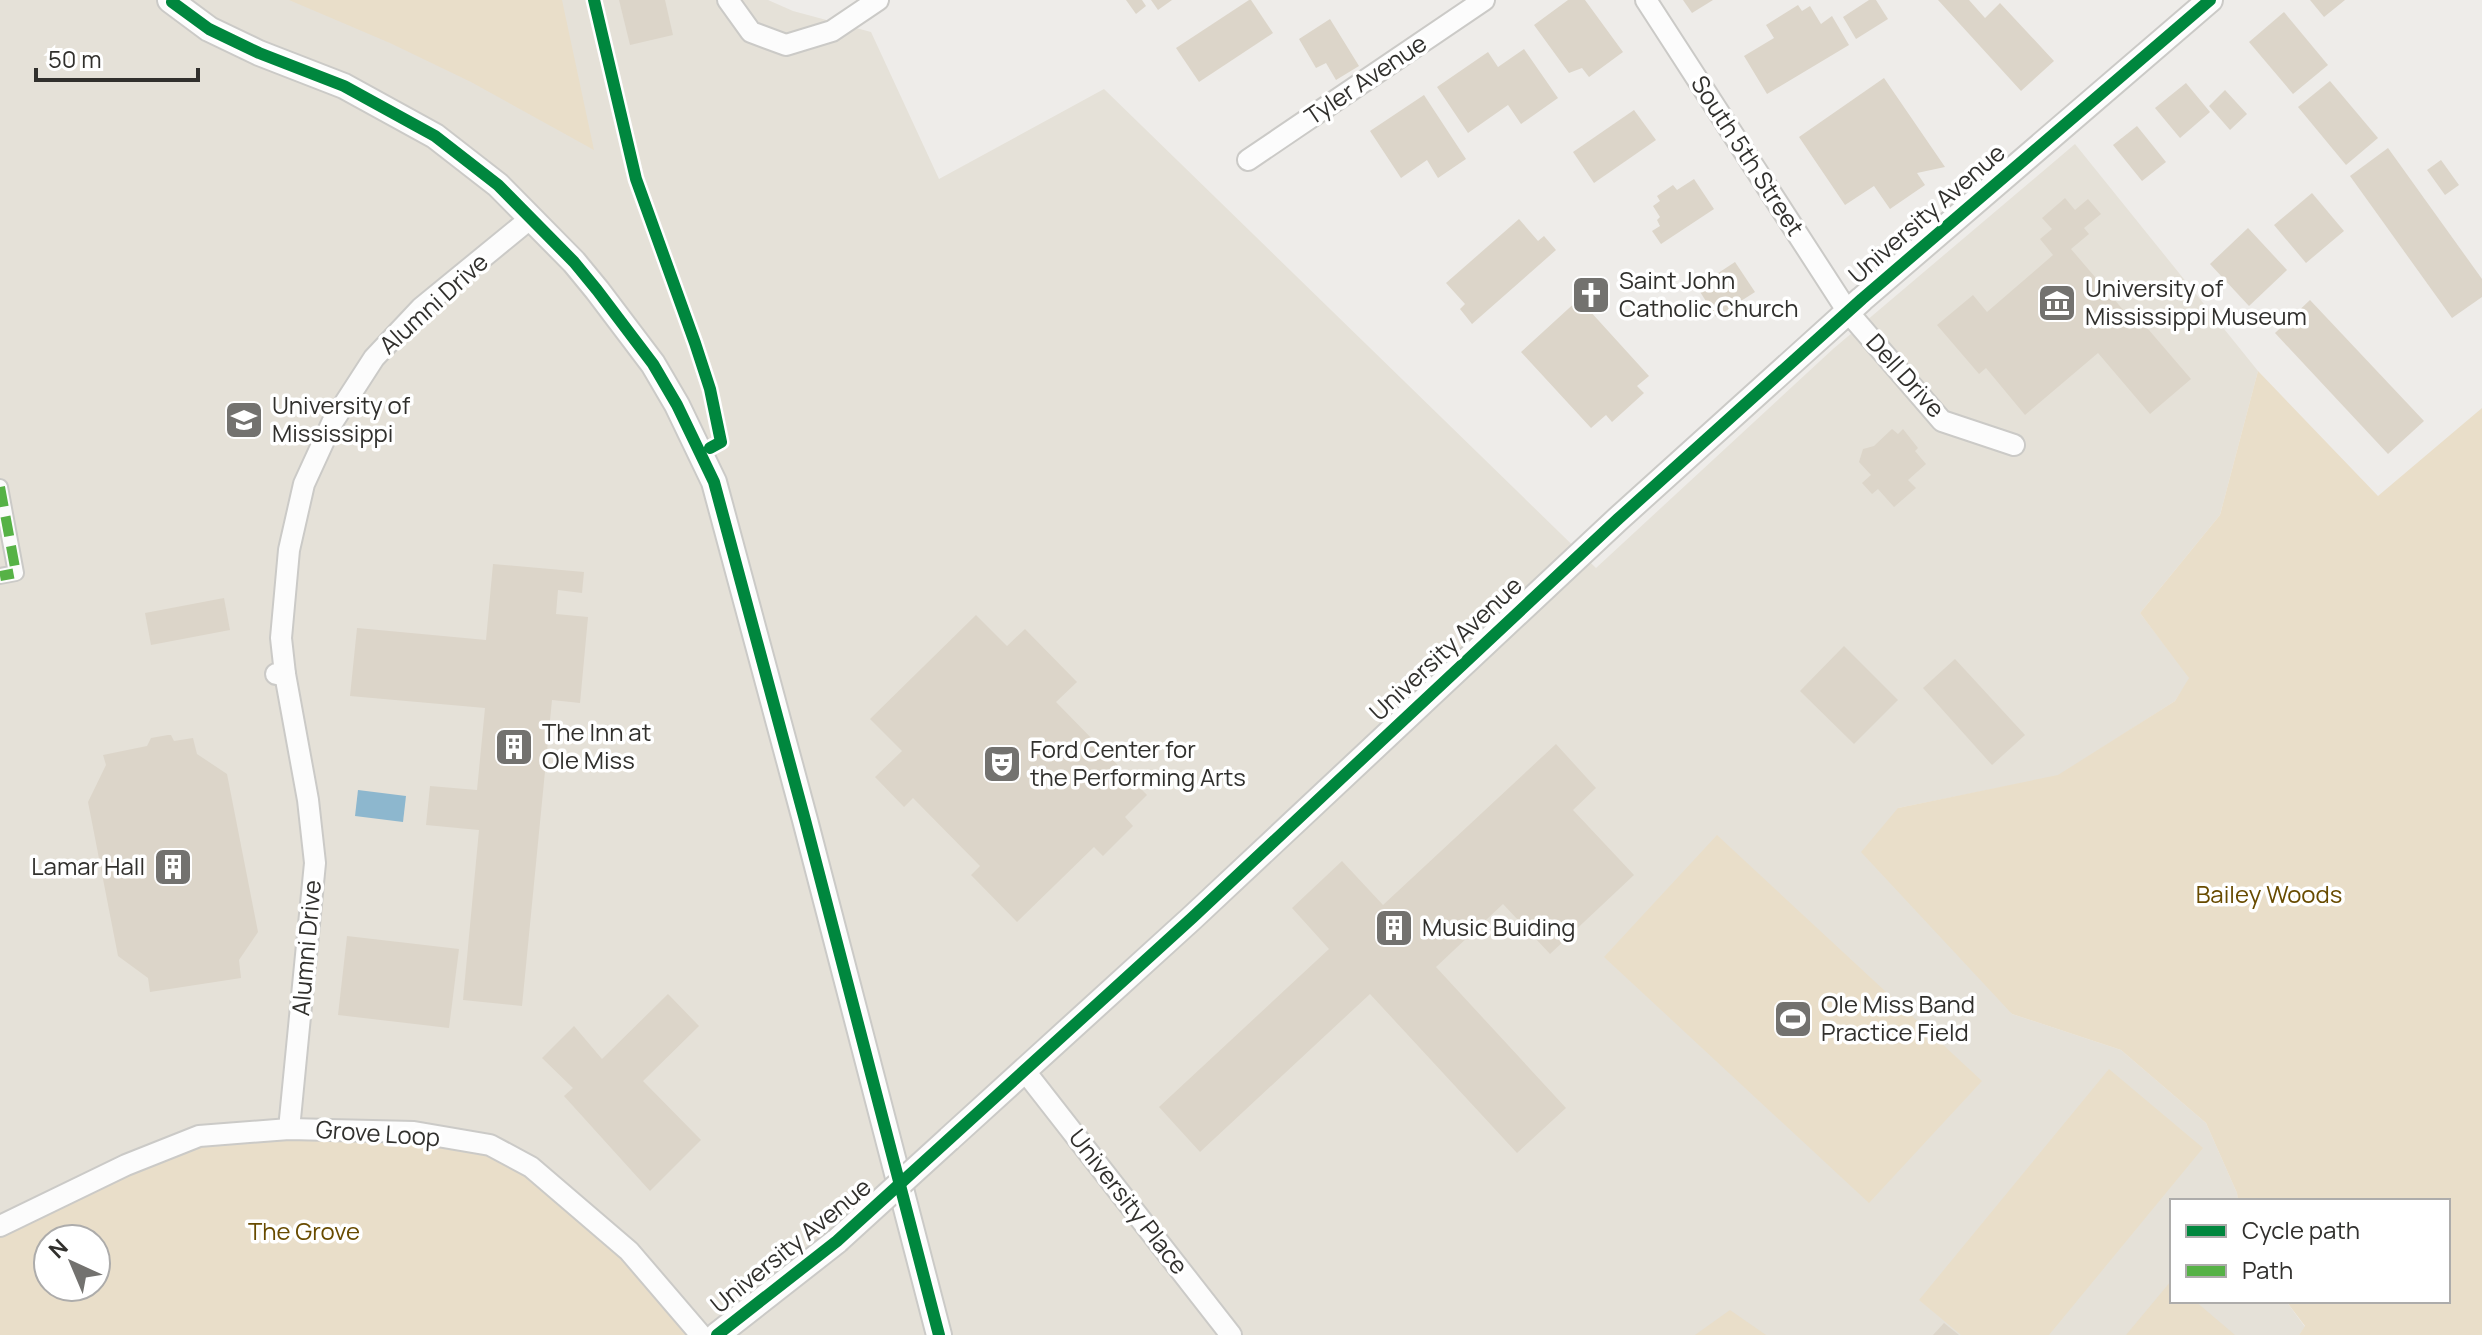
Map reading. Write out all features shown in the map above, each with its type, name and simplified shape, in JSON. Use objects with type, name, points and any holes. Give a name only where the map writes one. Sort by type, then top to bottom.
[{"type":"street","points":[[728,0],[751,32],[786,45],[832,31],[878,0]]},
{"type":"street","name":"Tyler Avenue","points":[[1248,160],[1484,0]]},
{"type":"street","name":"South 5th Street","points":[[1646,0],[1848,312]]},
{"type":"street","name":"University Avenue","points":[[717,1335],[837,1241],[1192,918],[1609,527],[1848,312],[2210,0]]},
{"type":"street","points":[[170,1],[209,29],[259,53],[344,86],[435,136],[498,185],[597,290],[645,353],[677,405],[714,482],[723,513],[939,1335]]},
{"type":"street","name":"Alumni Drive","points":[[289,1129],[315,863],[308,800],[280,674],[289,550],[304,484],[332,423],[374,358],[421,308],[531,218]]},
{"type":"street","name":"Dell Drive","points":[[1848,312],[1942,421],[2014,445]]},
{"type":"street","points":[[0,487],[19,562],[16,573],[0,576]]},
{"type":"street","name":"University Place","points":[[1024,1070],[1231,1335]]},
{"type":"street","name":"Grove Loop","points":[[0,1226],[126,1165],[199,1136],[289,1129],[414,1132],[490,1145],[531,1167],[629,1251],[701,1335]]},
{"type":"shaded area","points":[[0,0],[768,0],[793,11],[871,32],[939,179],[1104,89],[1596,568],[1833,349],[2075,144],[2258,371],[2220,515],[2140,613],[2190,678],[2175,701],[2058,776],[1898,808],[2012,1014],[2121,1050],[2206,1123],[2238,1199],[2170,1199],[2170,1303],[2287,1303],[2305,1327],[2299,1335],[0,1335]]},
{"type":"green space","points":[[289,0],[562,0],[594,150],[471,82]]},
{"type":"green space","name":"Bailey Woods","points":[[2258,371],[2378,496],[2482,408],[2482,1335],[2299,1335],[2305,1326],[2288,1303],[2450,1303],[2450,1199],[2238,1199],[2206,1123],[2121,1050],[2012,1014],[1861,852],[1898,808],[2058,775],[2175,701],[2189,678],[2140,613],[2220,515]]},
{"type":"green space","name":"Ole Miss Band Practice Field","points":[[1717,835],[1982,1081],[1869,1203],[1604,957]]},
{"type":"green space","points":[[2109,1069],[2203,1148],[2049,1335],[1961,1335],[1919,1300]]},
{"type":"green space","name":"The Grove","points":[[414,1132],[531,1167],[701,1335],[0,1335],[0,1226],[199,1136]]},
{"type":"green space","points":[[2170,1282],[2170,1303],[2197,1303],[2235,1335],[2126,1335]]},
{"type":"green space","points":[[1730,1310],[1766,1335],[1695,1335]]},
{"type":"water","points":[[358,790],[406,796],[403,822],[355,816]]},
{"type":"building","points":[[619,0],[665,0],[673,35],[630,45]]},
{"type":"building","points":[[1126,0],[1142,0],[1146,6],[1136,14]]},
{"type":"building","points":[[1151,0],[1172,0],[1158,10]]},
{"type":"building","points":[[1249,0],[1273,33],[1199,82],[1176,48]]},
{"type":"building","points":[[1568,0],[1585,0],[1623,52],[1589,77],[1582,68],[1569,73],[1534,25]]},
{"type":"building","points":[[1683,0],[1713,0],[1692,13]]},
{"type":"building","points":[[1869,0],[1876,0],[1888,19],[1856,39],[1843,17]]},
{"type":"building","points":[[1938,0],[1969,0],[1985,18],[2000,3],[2054,61],[2021,91]]},
{"type":"building","points":[[2310,0],[2345,0],[2324,17]]},
{"type":"building","points":[[1798,5],[1802,11],[1810,6],[1821,24],[1832,16],[1849,45],[1767,94],[1744,56],[1774,38],[1766,25]]},
{"type":"building","points":[[2284,12],[2328,65],[2293,94],[2249,42]]},
{"type":"building","points":[[1330,19],[1359,66],[1336,80],[1326,63],[1316,68],[1299,39]]},
{"type":"building","points":[[1524,49],[1558,98],[1521,124],[1508,105],[1468,133],[1437,87],[1488,52],[1498,67]]},
{"type":"building","points":[[1884,78],[1945,167],[1917,173],[1925,185],[1890,209],[1874,186],[1845,205],[1799,137]]},
{"type":"building","points":[[2330,81],[2378,138],[2346,165],[2298,107]]},
{"type":"building","points":[[2186,83],[2210,112],[2180,138],[2155,108]]},
{"type":"building","points":[[2225,90],[2247,114],[2230,130],[2209,106]]},
{"type":"building","points":[[1424,95],[1466,159],[1438,178],[1427,160],[1401,178],[1370,131]]},
{"type":"building","points":[[1634,110],[1656,140],[1594,183],[1573,152]]},
{"type":"building","points":[[2137,126],[2166,162],[2142,181],[2113,145]]},
{"type":"building","points":[[2388,148],[2482,279],[2482,297],[2452,318],[2350,176]]},
{"type":"building","points":[[2441,160],[2459,185],[2445,195],[2427,170]]},
{"type":"building","points":[[1694,179],[1714,209],[1661,244],[1652,231],[1660,226],[1657,220],[1660,217],[1653,206],[1660,201],[1657,196],[1673,185],[1677,190]]},
{"type":"building","points":[[2312,193],[2344,231],[2306,263],[2274,225]]},
{"type":"building","name":"University of Mississippi Museum","points":[[2065,198],[2075,210],[2088,199],[2101,214],[2084,228],[2089,234],[2071,249],[2131,319],[2136,315],[2191,379],[2150,414],[2098,353],[2025,415],[1986,368],[1979,374],[1937,325],[1973,295],[1987,312],[2053,255],[2040,239],[2052,229],[2042,218]]},
{"type":"building","points":[[1519,219],[1538,241],[1544,236],[1556,250],[1472,324],[1460,309],[1465,304],[1446,283]]},
{"type":"building","points":[[2248,228],[2287,270],[2249,306],[2210,264]]},
{"type":"building","points":[[1735,262],[1755,292],[1716,317],[1697,287]]},
{"type":"building","name":"Saint John Catholic Church","points":[[1579,299],[1649,376],[1637,386],[1644,393],[1612,422],[1606,415],[1591,428],[1521,352]]},
{"type":"building","points":[[2310,300],[2424,421],[2388,454],[2275,333]]},
{"type":"building","points":[[1892,429],[1898,434],[1903,429],[1926,464],[1908,480],[1916,488],[1894,507],[1878,489],[1872,494],[1862,483],[1871,475],[1859,462],[1863,449],[1874,446]]},
{"type":"building","name":"The Inn at Ole Miss","points":[[493,564],[584,572],[582,593],[558,590],[556,614],[588,617],[580,703],[552,700],[522,1006],[463,1000],[479,830],[426,825],[430,786],[477,790],[485,708],[350,696],[357,628],[486,640]]},
{"type":"building","points":[[224,598],[230,630],[151,645],[145,613]]},
{"type":"building","name":"Ford Center for the Performing Arts","points":[[976,615],[1007,646],[1025,629],[1077,682],[1056,702],[1147,795],[1125,817],[1133,826],[1103,856],[1094,847],[1017,922],[971,875],[980,866],[913,798],[904,807],[875,777],[902,751],[870,719]]},
{"type":"building","points":[[1844,646],[1898,700],[1854,744],[1800,691]]},
{"type":"building","points":[[1955,659],[2025,735],[1992,765],[1923,688]]},
{"type":"building","name":"Lamar Hall","points":[[171,735],[174,741],[193,738],[197,754],[227,774],[258,932],[239,960],[241,978],[150,992],[148,978],[118,956],[88,802],[106,765],[103,755],[147,746],[151,738]]},
{"type":"building","name":"Music Buiding","points":[[1556,744],[1596,788],[1573,810],[1634,875],[1550,954],[1503,904],[1436,967],[1566,1108],[1517,1153],[1370,994],[1200,1152],[1159,1107],[1329,949],[1292,908],[1342,861],[1383,905]]},
{"type":"building","points":[[347,936],[459,949],[449,1028],[338,1015]]},
{"type":"building","points":[[668,994],[699,1026],[643,1081],[701,1140],[650,1191],[564,1096],[573,1088],[542,1058],[574,1026],[602,1059]]},
{"type":"building","points":[[1944,1323],[1959,1335],[1933,1335]]},
{"type":"marked path","points":[[0,487],[16,573],[0,576]]},
{"type":"cycle path","points":[[594,0],[636,179],[710,389],[721,442],[710,448]]},
{"type":"cycle path","points":[[717,1335],[837,1241],[1192,918],[1618,519],[1862,299],[2210,0]]},
{"type":"cycle path","points":[[172,2],[209,29],[259,53],[344,86],[435,136],[498,185],[574,262],[597,290],[653,364],[677,405],[714,482],[939,1335]]},
{"type":"place","name":"Saint John Catholic Church","points":[[1591,295]]},
{"type":"place","name":"University of Mississippi Museum","points":[[2057,303]]},
{"type":"place","name":"University of Mississippi","points":[[244,420]]},
{"type":"place","name":"The Inn at Ole Miss","points":[[514,747]]},
{"type":"place","name":"Ford Center for the Performing Arts","points":[[1002,764]]},
{"type":"place","name":"Lamar Hall","points":[[173,867]]},
{"type":"place","name":"Music Buiding","points":[[1394,928]]},
{"type":"place","name":"Ole Miss Band Practice Field","points":[[1793,1019]]}]
